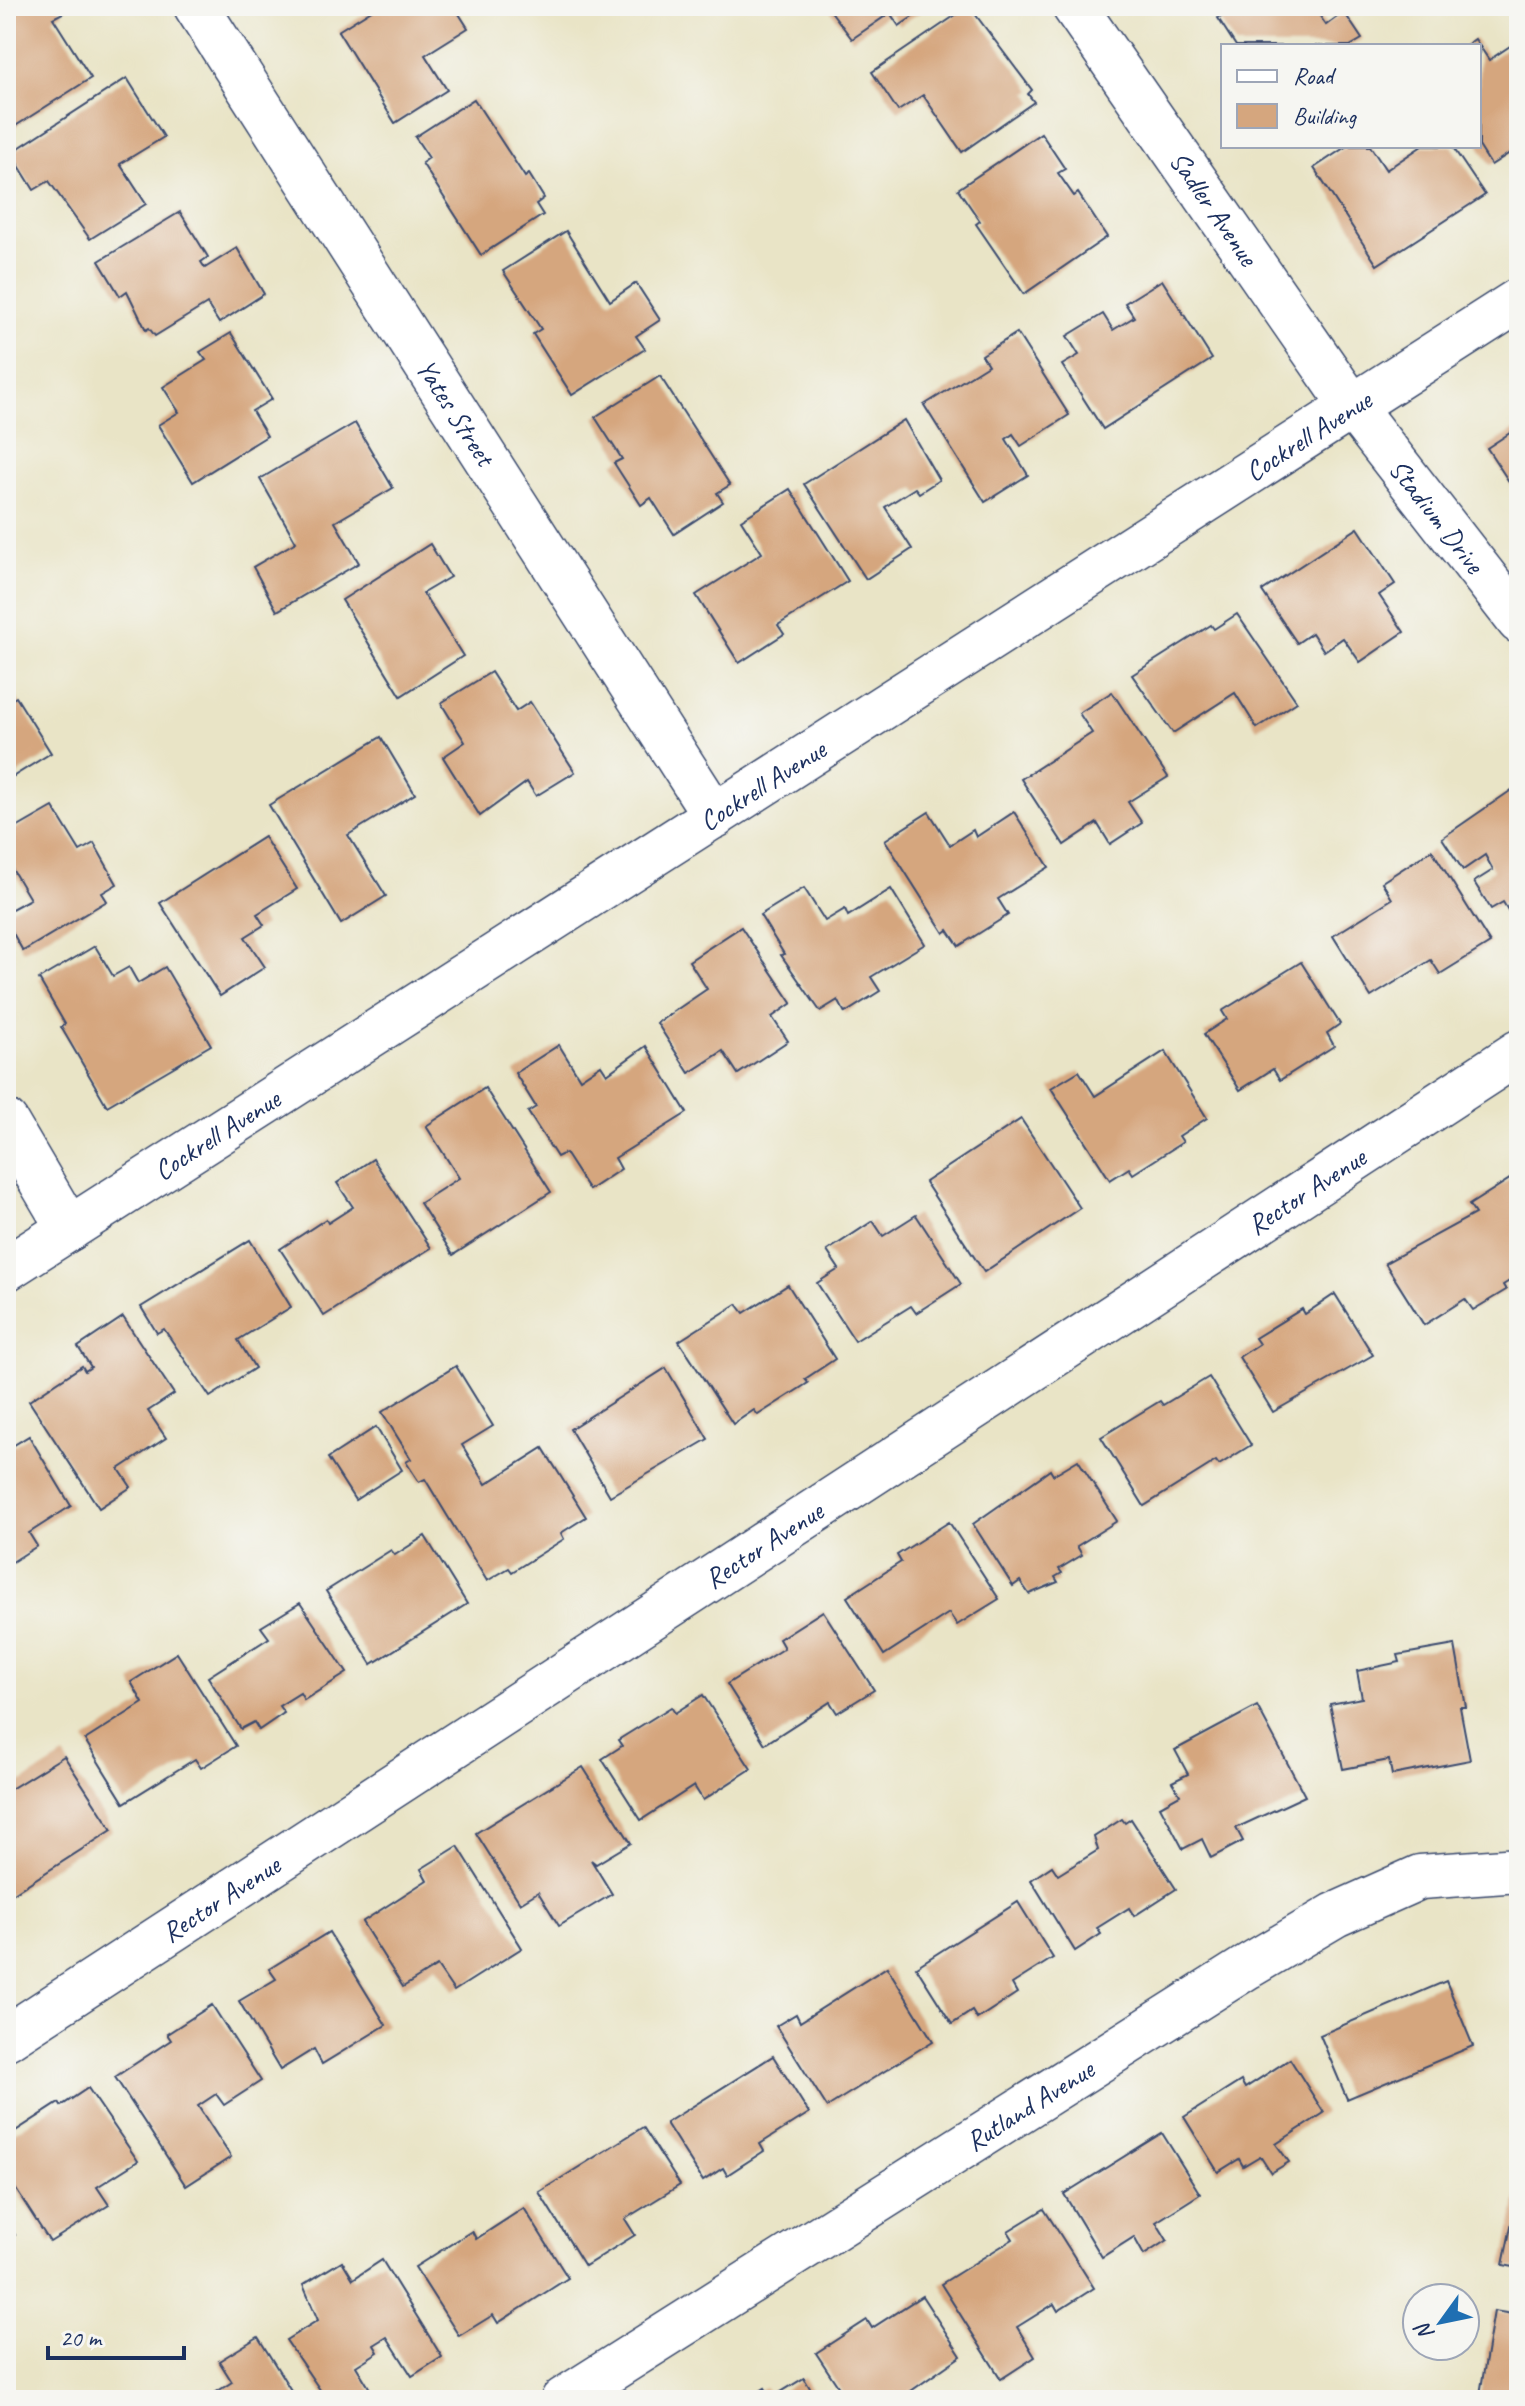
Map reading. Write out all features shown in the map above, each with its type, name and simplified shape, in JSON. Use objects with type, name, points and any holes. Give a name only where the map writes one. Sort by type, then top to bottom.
[{"type":"street","name":"Yates Street","points":[[196,6],[715,816]]},
{"type":"street","name":"Sadler Avenue","points":[[1074,6],[1354,409]]},
{"type":"street","name":"Cockrell Avenue","points":[[6,1269],[1354,409],[1519,300]]},
{"type":"street","name":"Stadium Drive","points":[[1354,409],[1519,621]]},
{"type":"street","name":"Rector Avenue","points":[[6,2038],[1519,1052]]},
{"type":"street","points":[[6,1122],[69,1229]]},
{"type":"street","name":"Rutland Avenue","points":[[563,2400],[1247,1967],[1335,1915],[1420,1877],[1519,1870]]},
{"type":"building","points":[[6,6],[58,6],[63,13],[53,18],[91,78],[6,132]]},
{"type":"building","points":[[378,6],[454,6],[468,28],[425,55],[447,90],[395,123],[338,31]]},
{"type":"building","points":[[827,6],[929,6],[899,26],[890,13],[852,39]]},
{"type":"building","points":[[969,6],[1032,90],[1028,94],[1034,102],[962,152],[923,95],[898,111],[872,72]]},
{"type":"building","points":[[1236,6],[1313,6],[1326,25],[1344,12],[1362,39],[1353,44],[1235,44],[1218,18]]},
{"type":"building","points":[[1519,40],[1519,147],[1491,165],[1480,148],[1481,48],[1489,60]]},
{"type":"building","points":[[127,78],[164,137],[120,164],[146,204],[90,239],[49,181],[34,190],[11,153]]},
{"type":"building","points":[[474,99],[525,177],[529,174],[544,198],[536,204],[543,215],[481,255],[422,163],[429,158],[415,137]]},
{"type":"building","points":[[1041,133],[1065,169],[1058,173],[1074,196],[1078,193],[1107,237],[1024,294],[976,224],[980,221],[958,189]]},
{"type":"building","points":[[1344,148],[1371,148],[1386,170],[1419,148],[1453,148],[1485,195],[1377,265],[1314,168]]},
{"type":"building","points":[[180,212],[208,257],[201,262],[205,268],[237,248],[264,294],[219,323],[207,304],[155,336],[149,328],[146,330],[127,291],[120,296],[99,261]]},
{"type":"building","points":[[566,231],[610,301],[636,283],[660,320],[636,336],[645,349],[572,395],[533,334],[541,329],[503,271]]},
{"type":"building","points":[[1162,280],[1212,359],[1103,429],[1062,365],[1079,355],[1067,336],[1103,314],[1113,330],[1134,317],[1125,303]]},
{"type":"building","points":[[231,333],[272,399],[252,411],[267,436],[193,482],[158,425],[179,412],[163,387],[206,360],[200,352]]},
{"type":"building","points":[[1017,333],[1069,415],[1021,446],[1013,434],[1006,439],[1028,475],[985,502],[924,405],[988,365],[982,355]]},
{"type":"building","points":[[660,376],[730,485],[717,493],[723,502],[674,534],[651,498],[641,505],[614,463],[622,459],[595,417]]},
{"type":"building","points":[[904,420],[939,480],[919,493],[915,488],[885,507],[912,549],[866,579],[804,484]]},
{"type":"building","points":[[355,423],[393,488],[335,522],[359,563],[277,611],[253,567],[296,542],[260,479]]},
{"type":"building","points":[[1519,427],[1519,497],[1487,448]]},
{"type":"building","points":[[790,489],[848,581],[778,625],[784,634],[739,663],[696,595],[762,553],[741,520]]},
{"type":"building","points":[[1358,528],[1395,584],[1379,595],[1404,632],[1360,662],[1343,638],[1324,651],[1312,633],[1297,643],[1262,591]]},
{"type":"building","points":[[430,544],[450,577],[423,593],[463,656],[401,696],[342,600]]},
{"type":"building","points":[[1237,614],[1297,702],[1257,728],[1235,693],[1173,733],[1132,675],[1211,625],[1214,629]]},
{"type":"building","points":[[491,672],[516,711],[530,702],[575,772],[536,796],[527,782],[480,816],[443,757],[465,742],[441,703]]},
{"type":"building","points":[[1112,692],[1168,777],[1128,802],[1142,823],[1110,844],[1097,823],[1064,845],[1021,779],[1092,733],[1079,713]]},
{"type":"building","points":[[16,697],[51,753],[6,781],[6,703]]},
{"type":"building","points":[[381,737],[415,794],[348,835],[386,896],[341,924],[269,805]]},
{"type":"building","points":[[1513,789],[1519,792],[1519,928],[1503,902],[1491,909],[1474,882],[1493,870],[1485,855],[1463,870],[1442,838]]},
{"type":"building","points":[[53,807],[80,851],[94,843],[117,884],[102,893],[107,901],[23,951],[6,921],[6,912],[30,899],[6,859],[6,834]]},
{"type":"building","points":[[929,812],[950,845],[973,830],[976,837],[1014,812],[1049,867],[998,899],[1008,915],[959,946],[948,930],[944,933],[885,840]]},
{"type":"building","points":[[264,837],[297,889],[257,914],[264,925],[245,937],[265,967],[220,996],[160,903]]},
{"type":"building","points":[[1432,850],[1490,943],[1440,974],[1431,960],[1371,997],[1333,936],[1392,899],[1382,882]]},
{"type":"building","points":[[804,888],[825,921],[845,909],[848,916],[891,889],[925,944],[871,977],[880,991],[845,1013],[838,1000],[820,1011],[781,955],[784,954],[760,915]]},
{"type":"building","points":[[741,927],[792,1003],[772,1017],[788,1041],[738,1074],[723,1051],[689,1073],[657,1023],[707,989],[689,961]]},
{"type":"building","points":[[95,946],[113,976],[129,967],[138,983],[165,967],[211,1045],[107,1106],[61,1027],[65,1024],[39,979]]},
{"type":"building","points":[[1301,962],[1340,1024],[1327,1033],[1334,1046],[1280,1080],[1273,1069],[1240,1090],[1204,1034],[1227,1019],[1222,1011]]},
{"type":"building","points":[[559,1045],[580,1079],[601,1065],[607,1074],[646,1046],[687,1113],[615,1158],[621,1169],[589,1190],[565,1153],[557,1157],[528,1112],[536,1107],[515,1073]]},
{"type":"building","points":[[1165,1051],[1207,1118],[1179,1136],[1183,1142],[1133,1174],[1129,1168],[1110,1180],[1051,1088],[1079,1071],[1095,1096]]},
{"type":"building","points":[[485,1088],[551,1192],[453,1255],[420,1203],[459,1178],[426,1126]]},
{"type":"building","points":[[1021,1119],[1080,1208],[984,1272],[925,1182]]},
{"type":"building","points":[[373,1159],[431,1248],[324,1316],[280,1249],[326,1219],[328,1223],[353,1207],[337,1183]]},
{"type":"building","points":[[1513,1177],[1519,1187],[1519,1275],[1503,1285],[1506,1290],[1473,1310],[1465,1299],[1424,1325],[1385,1263],[1475,1214],[1469,1205]]},
{"type":"building","points":[[916,1215],[961,1284],[916,1313],[911,1306],[855,1341],[817,1283],[839,1269],[827,1251],[873,1221],[883,1236]]},
{"type":"building","points":[[250,1240],[291,1307],[238,1340],[255,1368],[210,1397],[164,1329],[157,1333],[141,1307]]},
{"type":"building","points":[[788,1285],[835,1359],[805,1379],[808,1383],[758,1415],[754,1410],[733,1424],[679,1341],[737,1304],[744,1313]]},
{"type":"building","points":[[1335,1294],[1373,1355],[1273,1412],[1239,1357],[1259,1344],[1255,1338],[1302,1309],[1305,1314]]},
{"type":"building","points":[[123,1317],[174,1394],[148,1411],[166,1438],[119,1469],[131,1487],[99,1508],[29,1401],[82,1366],[85,1371],[91,1367],[78,1347]]},
{"type":"building","points":[[456,1366],[493,1426],[462,1445],[486,1484],[543,1448],[586,1517],[561,1533],[564,1539],[512,1572],[509,1568],[487,1581],[425,1479],[419,1482],[406,1462],[411,1459],[382,1412]]},
{"type":"building","points":[[666,1368],[708,1439],[610,1496],[570,1429]]},
{"type":"building","points":[[1209,1377],[1251,1445],[1219,1465],[1216,1461],[1144,1506],[1101,1437],[1160,1401],[1163,1405]]},
{"type":"building","points":[[376,1427],[402,1470],[355,1500],[328,1458]]},
{"type":"building","points":[[29,1436],[71,1506],[29,1533],[37,1546],[6,1566],[6,1450]]},
{"type":"building","points":[[1078,1460],[1117,1521],[1077,1546],[1082,1555],[1059,1569],[1062,1573],[1055,1577],[1058,1582],[1029,1594],[1020,1581],[1013,1586],[973,1524],[1050,1470],[1053,1475]]},
{"type":"building","points":[[949,1522],[999,1599],[957,1625],[949,1613],[884,1655],[847,1597],[901,1562],[897,1555]]},
{"type":"building","points":[[425,1536],[467,1604],[372,1664],[326,1591],[391,1550],[395,1555]]},
{"type":"building","points":[[300,1603],[347,1673],[304,1700],[300,1693],[279,1706],[284,1713],[259,1730],[254,1722],[241,1729],[208,1677],[269,1638],[261,1627]]},
{"type":"building","points":[[823,1611],[874,1690],[837,1713],[830,1702],[765,1744],[727,1684],[784,1648],[779,1639]]},
{"type":"building","points":[[1455,1645],[1466,1707],[1460,1707],[1470,1760],[1392,1775],[1389,1760],[1343,1769],[1330,1704],[1362,1698],[1357,1671],[1400,1662],[1398,1655]]},
{"type":"building","points":[[177,1653],[236,1746],[201,1768],[195,1759],[124,1803],[85,1740],[143,1703],[131,1682]]},
{"type":"building","points":[[703,1695],[751,1769],[703,1800],[694,1786],[641,1820],[602,1759],[622,1746],[618,1740],[671,1707],[675,1713]]},
{"type":"building","points":[[1257,1706],[1305,1796],[1236,1828],[1243,1841],[1211,1858],[1202,1839],[1183,1849],[1160,1806],[1180,1795],[1172,1782],[1188,1774],[1175,1750]]},
{"type":"building","points":[[64,1756],[112,1830],[9,1896],[6,1891],[6,1792]]},
{"type":"building","points":[[583,1767],[631,1843],[596,1864],[591,1860],[612,1894],[559,1926],[538,1892],[520,1903],[476,1833]]},
{"type":"building","points":[[1122,1819],[1125,1823],[1131,1819],[1176,1889],[1134,1916],[1129,1908],[1097,1928],[1101,1934],[1075,1951],[1031,1880],[1052,1866],[1058,1875],[1098,1850],[1094,1837]]},
{"type":"building","points":[[458,1846],[522,1948],[454,1991],[437,1966],[403,1987],[362,1922],[427,1880],[421,1869]]},
{"type":"building","points":[[1018,1902],[1053,1958],[1012,1984],[1017,1993],[977,2019],[972,2011],[952,2024],[916,1967]]},
{"type":"building","points":[[329,1932],[386,2025],[322,2064],[314,2049],[280,2070],[239,2001],[276,1979],[269,1969]]},
{"type":"building","points":[[887,1967],[933,2041],[827,2107],[776,2026],[796,2014],[800,2022]]},
{"type":"building","points":[[1446,1981],[1473,2046],[1347,2099],[1320,2035]]},
{"type":"building","points":[[212,2005],[261,2081],[224,2105],[216,2094],[198,2106],[231,2157],[186,2186],[115,2077],[171,2040],[167,2034]]},
{"type":"building","points":[[773,2056],[809,2113],[760,2144],[764,2151],[727,2175],[723,2168],[703,2181],[666,2123]]},
{"type":"building","points":[[1290,2059],[1324,2113],[1276,2144],[1289,2162],[1271,2173],[1260,2156],[1243,2166],[1239,2159],[1218,2172],[1184,2117],[1241,2081],[1245,2088]]},
{"type":"building","points":[[88,2088],[138,2161],[97,2187],[109,2205],[50,2242],[6,2174],[6,2141],[8,2136],[59,2103],[61,2106]]},
{"type":"building","points":[[643,2127],[680,2185],[625,2219],[635,2235],[585,2266],[539,2192]]},
{"type":"building","points":[[1162,2133],[1200,2194],[1156,2222],[1167,2240],[1144,2255],[1134,2237],[1102,2257],[1064,2194]]},
{"type":"building","points":[[1519,2192],[1519,2268],[1503,2265]]},
{"type":"building","points":[[524,2208],[568,2278],[498,2323],[493,2315],[459,2336],[415,2267],[472,2231],[476,2239]]},
{"type":"building","points":[[1044,2209],[1094,2288],[1058,2311],[1054,2304],[1017,2327],[1035,2357],[1001,2379],[941,2284],[1013,2239],[1008,2231]]},
{"type":"building","points":[[6,2220],[15,2235],[6,2241]]},
{"type":"building","points":[[382,2260],[442,2357],[412,2376],[387,2337],[374,2345],[378,2352],[356,2366],[373,2394],[363,2400],[327,2400],[286,2340],[318,2320],[303,2285],[342,2261],[353,2279]]},
{"type":"building","points":[[922,2296],[961,2356],[898,2400],[847,2400],[816,2353],[867,2320],[872,2328]]},
{"type":"building","points":[[1494,2311],[1519,2315],[1519,2400],[1479,2400]]},
{"type":"building","points":[[258,2337],[297,2400],[204,2400],[232,2382],[219,2361]]},
{"type":"building","points":[[804,2378],[817,2400],[746,2400],[765,2388],[771,2398]]}]
